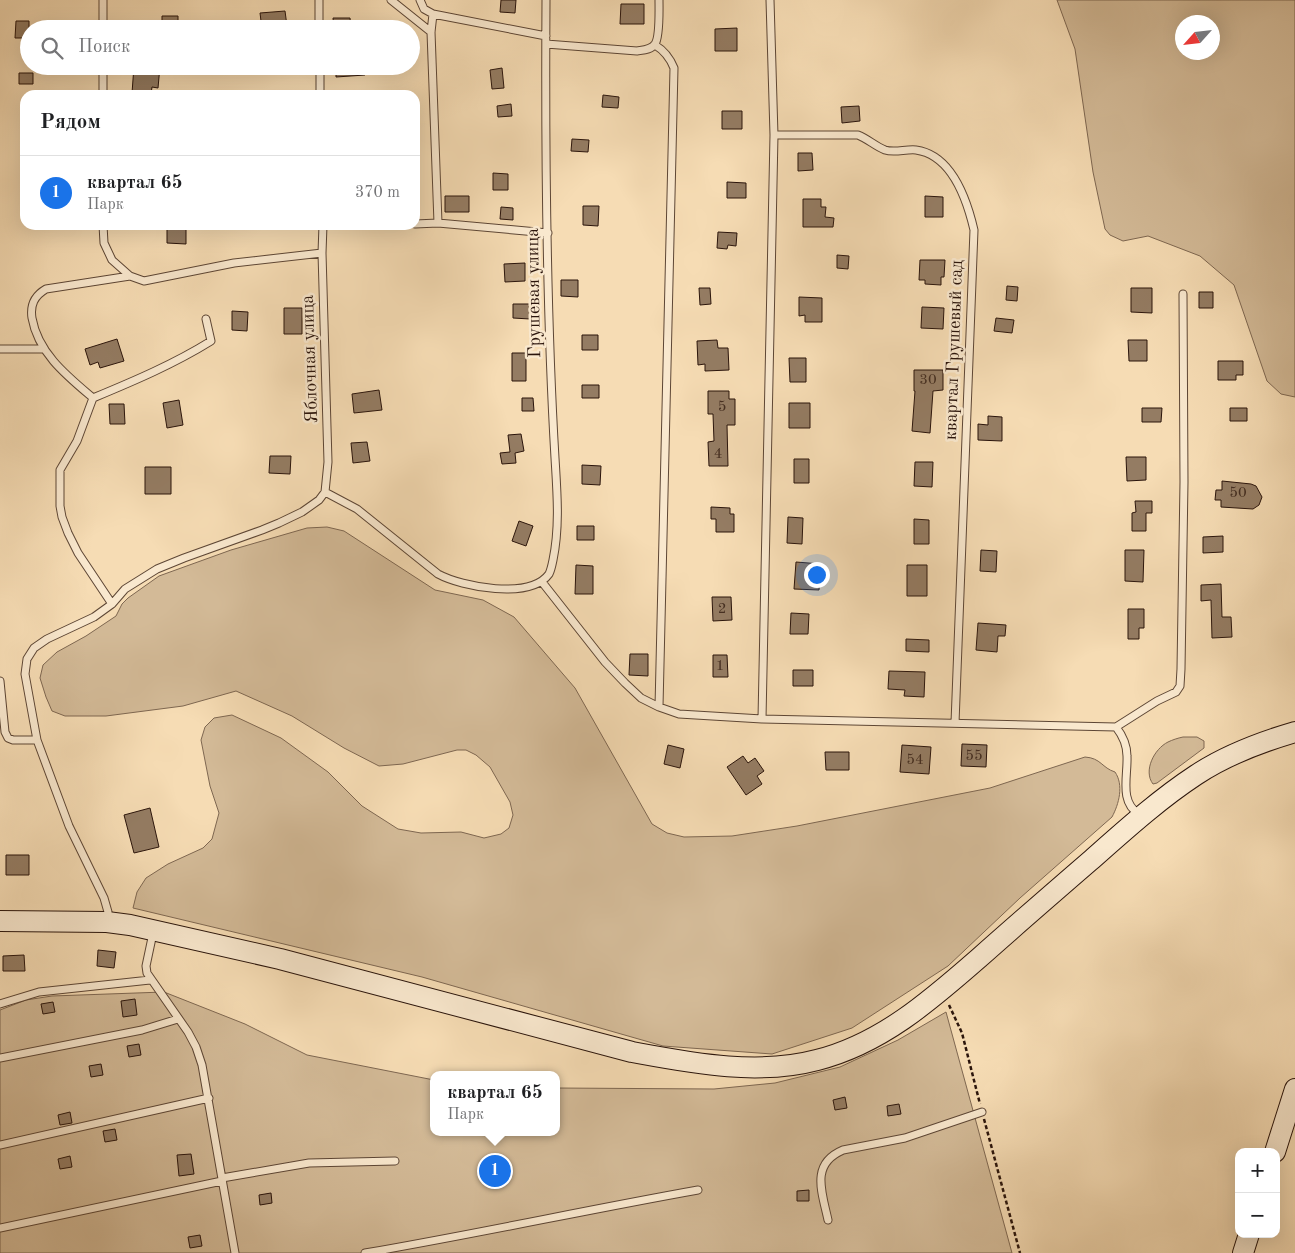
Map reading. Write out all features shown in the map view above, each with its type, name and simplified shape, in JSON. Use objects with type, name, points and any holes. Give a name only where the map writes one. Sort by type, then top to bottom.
[{"type":"street","points":[[0,921],[107,922],[154,930],[396,988],[632,1052],[739,1067],[785,1066],[830,1056],[856,1046],[890,1028],[943,989],[1142,816],[1195,775],[1234,754],[1295,732]]},
{"type":"street","points":[[1276,1148],[1295,1089]]},
{"type":"street","points":[[1243,1253],[1248,1238]]},
{"type":"lane","points":[[103,0],[103,20]]},
{"type":"lane","points":[[318,0],[319,20]]},
{"type":"lane","points":[[391,0],[416,20]]},
{"type":"lane","points":[[420,0],[424,9],[433,14],[546,36]]},
{"type":"lane","name":"Грушевая улица","points":[[542,582],[550,572],[558,524],[552,410],[546,0]]},
{"type":"lane","points":[[546,44],[637,51],[647,50],[655,45],[657,38],[659,0]]},
{"type":"lane","points":[[762,719],[774,135],[770,0]]},
{"type":"lane","points":[[433,14],[431,32],[438,223]]},
{"type":"lane","points":[[420,23],[431,32]]},
{"type":"lane","points":[[655,45],[663,50],[674,68],[659,707]]},
{"type":"lane","points":[[103,75],[103,90]]},
{"type":"lane","points":[[320,75],[320,90]]},
{"type":"lane","name":"квартал Грушевый сад","points":[[774,135],[858,135],[867,138],[887,151],[917,150],[936,158],[947,167],[961,191],[971,217],[974,230],[955,722]]},
{"type":"lane","points":[[420,224],[438,223],[548,232]]},
{"type":"lane","points":[[103,230],[104,243],[112,260],[130,276]]},
{"type":"lane","name":"Яблочная улица","points":[[323,230],[328,462],[325,492]]},
{"type":"lane","points":[[92,398],[43,349],[35,334],[31,309],[38,294],[46,290],[130,276],[144,280],[234,263],[322,253]]},
{"type":"lane","points":[[107,922],[108,912],[104,898],[69,826],[37,740],[25,674],[27,659],[34,648],[47,639],[94,618],[112,604],[126,589],[157,569],[280,523],[302,512],[325,492],[357,509],[448,580],[512,589],[528,587],[542,582],[612,669],[641,698],[679,714],[762,719],[1116,727],[1157,701],[1171,695],[1180,686],[1181,669],[1184,482],[1183,294]]},
{"type":"lane","points":[[112,604],[78,554],[68,533],[60,506],[60,470],[77,441],[92,398],[147,376],[187,356],[211,341],[206,319]]},
{"type":"lane","points":[[0,349],[43,349]]},
{"type":"lane","points":[[0,681],[5,732],[8,738],[14,740],[37,740]]},
{"type":"lane","points":[[1116,727],[1126,746],[1126,788],[1129,806],[1142,816]]},
{"type":"lane","points":[[154,930],[146,966],[147,973],[150,980],[188,1032],[196,1047],[202,1065],[235,1253]]},
{"type":"lane","points":[[0,1004],[39,992],[150,980]]},
{"type":"lane","points":[[0,1058],[142,1030],[178,1019]]},
{"type":"lane","points":[[0,1145],[209,1098]]},
{"type":"lane","points":[[828,1220],[820,1184],[821,1169],[834,1154],[843,1150],[921,1134],[982,1112]]},
{"type":"lane","points":[[0,1228],[309,1162],[395,1161]]},
{"type":"lane","points":[[364,1253],[460,1236],[578,1211],[698,1190]]},
{"type":"shaded area","points":[[1057,0],[1295,0],[1295,397],[1281,394],[1267,381],[1234,285],[1200,256],[1148,236],[1123,241],[1110,235],[1105,229],[1093,172],[1075,49]]},
{"type":"shaded area","points":[[327,527],[344,531],[435,590],[483,600],[514,617],[575,688],[652,824],[667,833],[684,837],[732,836],[797,826],[990,788],[1085,757],[1095,759],[1115,772],[1120,789],[1117,806],[1112,817],[1020,898],[948,966],[852,1028],[772,1054],[663,1046],[422,977],[133,908],[137,892],[146,878],[168,864],[203,848],[212,839],[219,813],[210,786],[201,740],[205,727],[214,718],[232,715],[281,738],[328,772],[362,806],[398,829],[421,833],[461,832],[484,838],[501,834],[509,828],[513,815],[510,802],[490,767],[476,755],[466,750],[457,750],[403,764],[379,766],[344,748],[292,716],[236,691],[183,706],[106,716],[65,716],[52,711],[40,678],[43,665],[57,652],[116,616],[122,604],[128,598],[159,576],[231,550],[307,528]]},
{"type":"shaded area","points":[[1183,737],[1197,737],[1204,741],[1204,748],[1153,784],[1149,773],[1154,755],[1163,745]]},
{"type":"shaded area","points":[[164,992],[245,1024],[307,1055],[430,1079],[430,1136],[560,1136],[560,1088],[714,1089],[775,1083],[840,1067],[898,1040],[946,1012],[1012,1253],[0,1253],[0,1010],[26,1000],[52,996]]},
{"type":"building","points":[[501,0],[516,0],[515,13],[500,12]]},
{"type":"building","points":[[621,4],[644,4],[644,24],[620,24]]},
{"type":"building","points":[[285,11],[286,20],[261,20],[260,13]]},
{"type":"building","points":[[162,16],[178,16],[178,20],[162,20]]},
{"type":"building","points":[[333,18],[350,18],[350,20],[333,20]]},
{"type":"building","points":[[16,21],[20,21],[20,38],[15,38]]},
{"type":"building","points":[[737,28],[737,51],[715,51],[715,29]]},
{"type":"building","points":[[502,68],[504,88],[492,89],[490,70]]},
{"type":"building","points":[[19,73],[20,75],[33,75],[33,84],[19,84]]},
{"type":"building","points":[[133,75],[159,75],[158,88],[132,90]]},
{"type":"building","points":[[336,75],[365,75],[336,77]]},
{"type":"building","points":[[603,95],[619,97],[618,108],[602,107]]},
{"type":"building","points":[[511,104],[512,116],[498,117],[497,106]]},
{"type":"building","points":[[859,106],[860,121],[842,123],[841,107]]},
{"type":"building","points":[[722,111],[742,111],[742,129],[722,129]]},
{"type":"building","points":[[572,139],[589,140],[588,152],[571,151]]},
{"type":"building","points":[[798,153],[812,153],[813,170],[798,171]]},
{"type":"building","points":[[493,173],[508,174],[508,190],[493,190]]},
{"type":"building","points":[[727,182],[746,183],[746,198],[727,198]]},
{"type":"building","points":[[445,196],[469,196],[469,212],[445,212]]},
{"type":"building","points":[[925,196],[943,197],[943,217],[925,217]]},
{"type":"building","points":[[803,199],[821,199],[821,207],[826,207],[825,217],[834,218],[833,227],[803,227]]},
{"type":"building","points":[[583,206],[599,206],[598,226],[583,225]]},
{"type":"building","points":[[501,207],[513,208],[513,220],[500,219]]},
{"type":"building","points":[[167,230],[186,230],[186,244],[167,243]]},
{"type":"building","points":[[718,232],[737,233],[736,246],[728,245],[727,249],[717,248]]},
{"type":"building","points":[[837,255],[849,256],[848,269],[837,268]]},
{"type":"building","points":[[920,260],[945,260],[944,277],[941,277],[941,285],[925,284],[925,280],[919,280]]},
{"type":"building","points":[[525,263],[525,281],[505,282],[504,264]]},
{"type":"building","points":[[561,280],[578,280],[578,297],[561,296]]},
{"type":"building","points":[[1007,286],[1018,287],[1017,301],[1006,300]]},
{"type":"building","points":[[699,288],[710,288],[711,304],[700,305]]},
{"type":"building","points":[[1131,288],[1152,288],[1152,313],[1131,312]]},
{"type":"building","points":[[1199,292],[1213,292],[1213,308],[1199,308]]},
{"type":"building","points":[[799,297],[822,298],[822,322],[805,322],[805,315],[799,316]]},
{"type":"building","points":[[513,304],[531,304],[530,319],[513,318]]},
{"type":"building","points":[[922,307],[944,308],[943,329],[921,328]]},
{"type":"building","points":[[284,308],[302,308],[302,334],[284,334]]},
{"type":"building","points":[[232,311],[248,312],[247,331],[232,330]]},
{"type":"building","points":[[996,318],[1014,320],[1012,333],[994,331]]},
{"type":"building","points":[[582,335],[598,335],[598,350],[582,350]]},
{"type":"building","points":[[117,339],[124,361],[100,368],[98,362],[90,365],[85,349]]},
{"type":"building","points":[[717,340],[718,348],[728,348],[729,370],[705,371],[705,364],[698,365],[697,341]]},
{"type":"building","points":[[1128,340],[1147,340],[1147,361],[1129,361]]},
{"type":"building","points":[[512,353],[526,353],[526,381],[512,381]]},
{"type":"building","points":[[789,358],[806,358],[806,382],[790,382]]},
{"type":"building","points":[[1218,361],[1243,361],[1243,375],[1236,375],[1236,380],[1218,380]]},
{"type":"building","points":[[914,370],[943,370],[943,390],[933,391],[930,433],[912,431],[915,391]]},
{"type":"building","points":[[582,385],[599,385],[599,398],[582,398]]},
{"type":"building","points":[[379,390],[382,410],[354,413],[352,394]]},
{"type":"building","points":[[708,391],[729,391],[729,399],[735,399],[735,425],[727,425],[728,466],[709,466],[708,442],[714,441],[713,414],[708,414]]},
{"type":"building","points":[[522,398],[533,398],[534,411],[522,411]]},
{"type":"building","points":[[179,400],[183,425],[167,428],[163,403]]},
{"type":"building","points":[[789,403],[810,403],[810,428],[789,428]]},
{"type":"building","points":[[109,404],[124,404],[125,424],[110,424]]},
{"type":"building","points":[[1142,408],[1162,408],[1161,422],[1142,422]]},
{"type":"building","points":[[1230,408],[1247,408],[1247,421],[1230,421]]},
{"type":"building","points":[[988,416],[1002,417],[1002,441],[978,440],[978,424],[988,425]]},
{"type":"building","points":[[521,434],[524,451],[515,453],[516,463],[502,464],[500,453],[510,452],[508,435]]},
{"type":"building","points":[[367,442],[370,461],[353,463],[351,443]]},
{"type":"building","points":[[270,456],[291,456],[290,474],[269,473]]},
{"type":"building","points":[[1126,457],[1146,457],[1146,480],[1127,481]]},
{"type":"building","points":[[794,459],[809,459],[809,483],[794,483]]},
{"type":"building","points":[[915,462],[933,462],[932,487],[914,486]]},
{"type":"building","points":[[582,465],[601,466],[600,485],[582,484]]},
{"type":"building","points":[[145,467],[171,467],[171,494],[145,494]]},
{"type":"building","points":[[1222,481],[1256,486],[1262,497],[1259,505],[1253,509],[1221,507],[1221,500],[1215,500],[1216,490],[1222,490]]},
{"type":"building","points":[[1135,501],[1152,501],[1152,513],[1146,513],[1146,531],[1132,531],[1132,513],[1136,512]]},
{"type":"building","points":[[711,507],[730,508],[730,514],[734,514],[734,532],[716,532],[716,519],[711,519]]},
{"type":"building","points":[[788,517],[803,518],[802,544],[787,543]]},
{"type":"building","points":[[914,519],[929,520],[929,544],[914,544]]},
{"type":"building","points":[[519,521],[533,526],[526,546],[512,541]]},
{"type":"building","points":[[577,526],[594,526],[594,540],[577,540]]},
{"type":"building","points":[[1223,536],[1223,552],[1203,553],[1203,537]]},
{"type":"building","points":[[981,550],[997,551],[996,572],[980,571]]},
{"type":"building","points":[[1125,550],[1144,550],[1143,582],[1125,581]]},
{"type":"building","points":[[796,562],[821,564],[819,590],[794,589]]},
{"type":"building","points":[[576,565],[593,566],[593,594],[575,594]]},
{"type":"building","points":[[907,565],[927,565],[927,596],[907,596]]},
{"type":"building","points":[[1221,584],[1222,617],[1231,617],[1232,637],[1212,638],[1211,600],[1201,601],[1201,585]]},
{"type":"building","points":[[712,597],[731,597],[732,620],[713,621]]},
{"type":"building","points":[[1128,609],[1144,609],[1144,628],[1139,628],[1139,639],[1128,639]]},
{"type":"building","points":[[791,613],[809,614],[808,634],[790,634]]},
{"type":"building","points":[[978,623],[1006,625],[1005,636],[998,636],[997,652],[976,650]]},
{"type":"building","points":[[906,639],[929,640],[929,652],[906,651]]},
{"type":"building","points":[[630,654],[648,654],[648,676],[629,675]]},
{"type":"building","points":[[713,655],[727,655],[728,677],[713,677]]},
{"type":"building","points":[[793,670],[813,670],[813,686],[793,686]]},
{"type":"building","points":[[889,671],[925,672],[924,697],[904,696],[905,690],[888,689]]},
{"type":"building","points":[[962,744],[987,745],[986,767],[961,766]]},
{"type":"building","points":[[668,745],[684,749],[680,768],[664,764]]},
{"type":"building","points":[[902,745],[931,747],[929,774],[900,772]]},
{"type":"building","points":[[825,752],[849,752],[849,770],[826,770]]},
{"type":"building","points":[[743,756],[748,763],[755,758],[764,771],[757,776],[762,784],[746,795],[727,767]]},
{"type":"building","points":[[150,808],[159,847],[134,853],[124,815]]},
{"type":"building","points":[[6,855],[29,855],[29,875],[6,875]]},
{"type":"building","points":[[98,950],[116,952],[114,968],[97,966]]},
{"type":"building","points":[[24,955],[25,971],[3,971],[3,956]]},
{"type":"building","points":[[135,999],[137,1015],[123,1017],[121,1001]]},
{"type":"building","points":[[53,1002],[55,1012],[43,1014],[41,1004]]},
{"type":"building","points":[[139,1044],[141,1055],[129,1057],[127,1046]]},
{"type":"building","points":[[101,1064],[103,1075],[91,1077],[89,1066]]},
{"type":"building","points":[[845,1097],[847,1108],[835,1110],[833,1100]]},
{"type":"building","points":[[899,1104],[901,1114],[888,1116],[887,1106]]},
{"type":"building","points":[[70,1112],[72,1123],[60,1125],[58,1115]]},
{"type":"building","points":[[115,1129],[117,1140],[105,1142],[103,1131]]},
{"type":"building","points":[[191,1154],[194,1174],[179,1176],[177,1155]]},
{"type":"building","points":[[70,1156],[72,1167],[60,1169],[58,1159]]},
{"type":"building","points":[[809,1190],[809,1201],[797,1201],[797,1191]]},
{"type":"building","points":[[271,1193],[272,1203],[260,1205],[259,1195]]},
{"type":"building","points":[[200,1235],[202,1246],[190,1248],[188,1237]]},
{"type":"place","name":"квартал 65","points":[[495,1171]]}]
